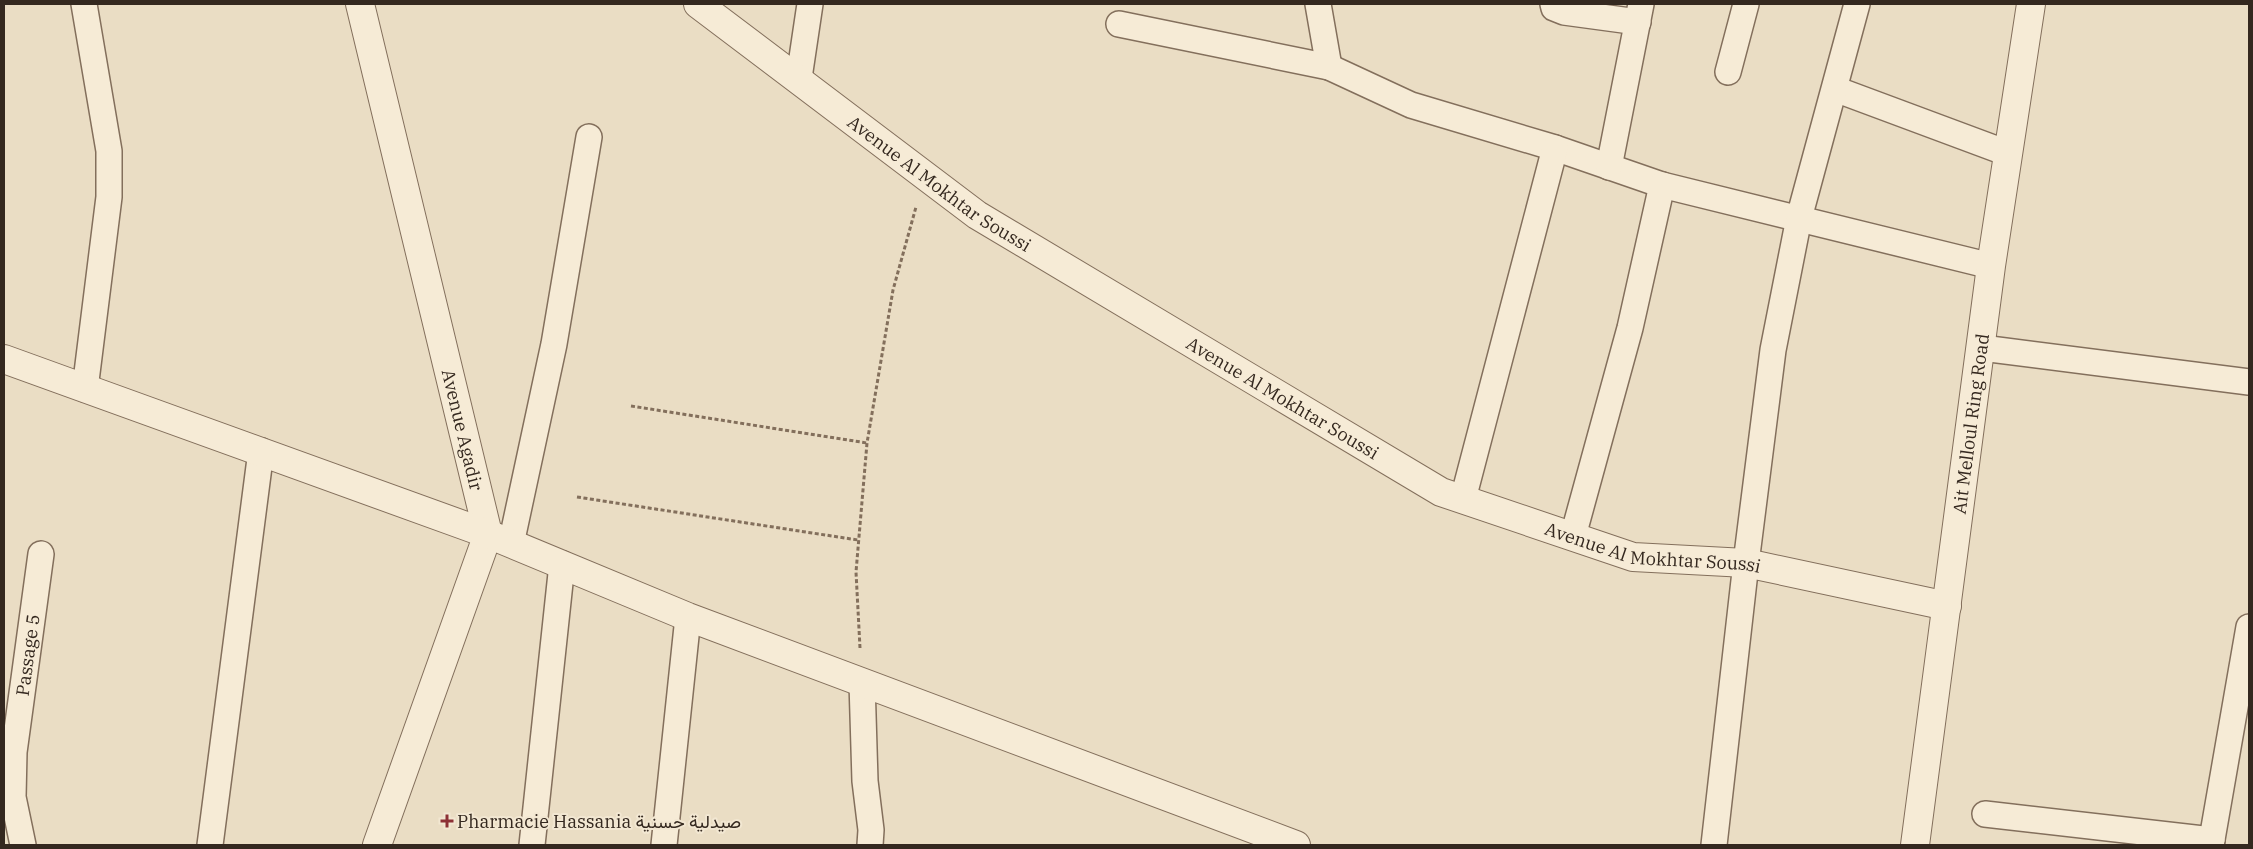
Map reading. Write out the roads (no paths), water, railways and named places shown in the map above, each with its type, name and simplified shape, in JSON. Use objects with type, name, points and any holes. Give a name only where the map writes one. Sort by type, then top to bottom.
[{"type":"street","points":[[84,4],[109,151],[109,196],[84,389]]},
{"type":"street","name":"Avenue Agadir","points":[[360,4],[500,539]]},
{"type":"street","name":"Avenue Al Mokhtar Soussi","points":[[698,4],[799,78],[977,215],[1441,492],[1633,557],[1746,563],[1947,606]]},
{"type":"street","points":[[799,78],[810,4]]},
{"type":"street","points":[[1318,4],[1330,68]]},
{"type":"street","points":[[1553,4],[1554,8],[1564,12],[1640,13],[1609,167]]},
{"type":"street","points":[[1728,72],[1746,4]]},
{"type":"street","points":[[1714,845],[1746,563],[1774,350],[1799,218],[1858,4]]},
{"type":"street","name":"Ait Melloul Ring Road","points":[[1915,845],[1982,348],[1991,266],[2031,4]]},
{"type":"street","points":[[1119,24],[1330,68],[1411,104],[1555,148],[1662,185],[1991,266]]},
{"type":"street","points":[[1835,89],[2007,152]]},
{"type":"street","points":[[377,845],[500,539],[554,344],[589,137]]},
{"type":"street","points":[[1462,499],[1555,148]]},
{"type":"street","points":[[1573,536],[1630,328],[1662,185]]},
{"type":"street","points":[[1982,348],[2249,382]]},
{"type":"street","points":[[4,359],[500,539],[688,618],[1296,845]]},
{"type":"street","points":[[210,845],[261,451]]},
{"type":"street","name":"Passage 5","points":[[23,845],[13,797],[14,752],[41,554]]},
{"type":"street","points":[[532,845],[562,564]]},
{"type":"street","points":[[664,845],[688,618]]},
{"type":"street","points":[[1985,814],[2211,842],[2249,627]]},
{"type":"street","points":[[862,682],[865,781],[871,830],[870,845]]},
{"type":"place","name":"Pharmacie Hassania صيدلية حسنية","points":[[447,821]]}]
